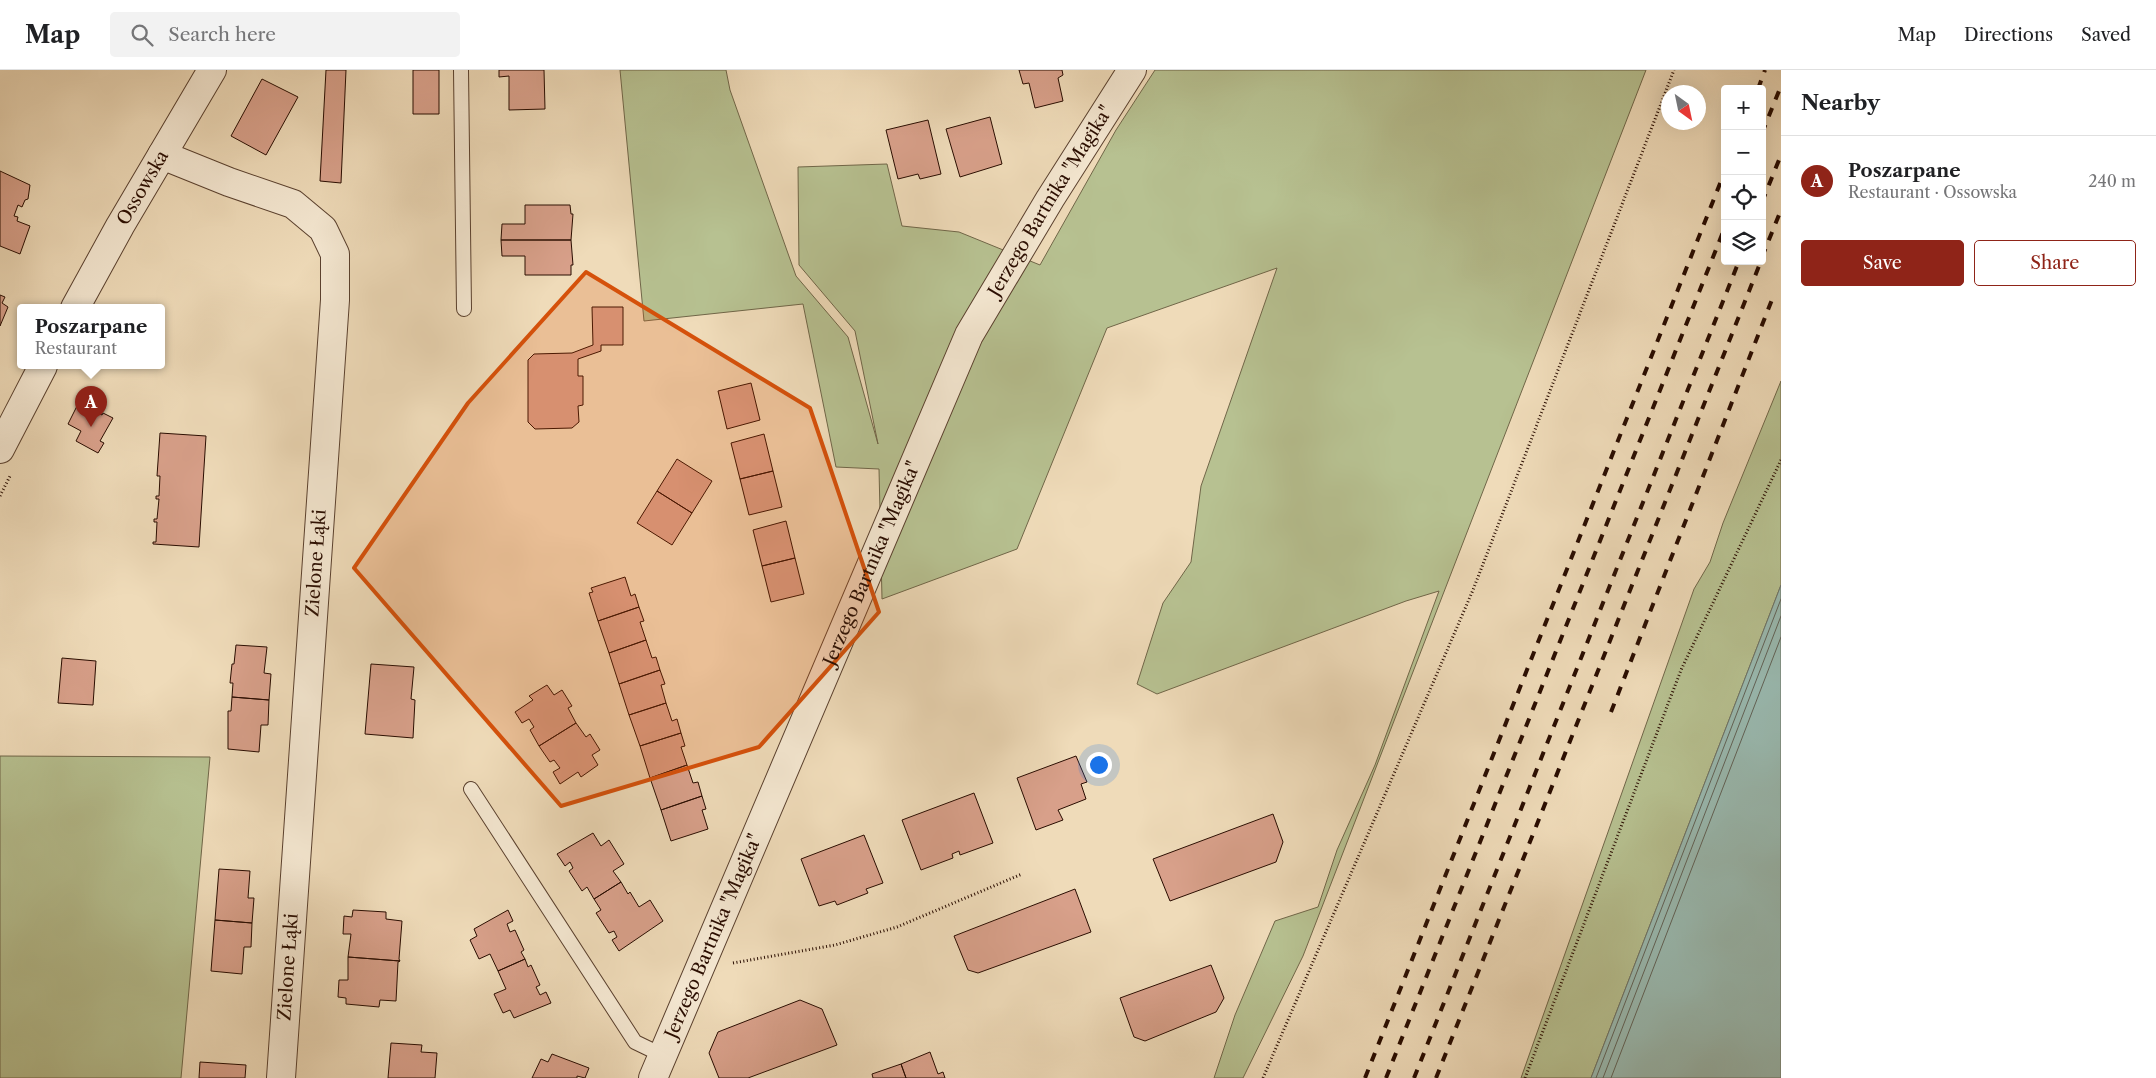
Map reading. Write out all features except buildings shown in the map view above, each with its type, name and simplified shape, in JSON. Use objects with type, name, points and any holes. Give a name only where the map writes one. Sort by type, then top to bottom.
[{"type":"street","name":"Ossowska","points":[[77,304],[212,70]]},
{"type":"street","name":"Jerzego Bartnika \"Magika\"","points":[[658,1066],[969,335],[1050,199],[1132,70]]},
{"type":"street","name":"Zielone Łąki","points":[[162,155],[221,179],[293,204],[323,229],[335,254],[334,310],[280,1078]]},
{"type":"street","points":[[0,449],[42,369]]},
{"type":"lane","points":[[461,70],[464,309]]},
{"type":"lane","points":[[471,789],[635,1042],[658,1066]]},
{"type":"path","points":[[1263,1078],[1473,590],[1674,70]]},
{"type":"path","points":[[1525,1078],[1681,670],[1781,460]]},
{"type":"path","points":[[700,967],[754,961],[826,946],[897,927],[1022,874]]},
{"type":"highlighted area","points":[[586,272],[810,408],[879,612],[759,747],[561,806],[354,568],[468,403]]},
{"type":"green space","points":[[620,70],[726,70],[730,90],[796,276],[848,337],[878,444],[855,331],[799,265],[798,167],[887,164],[902,226],[959,232],[1040,265],[1116,130],[1155,70],[1646,70],[1303,956],[1243,1078],[1214,1078],[1235,1015],[1275,921],[1318,907],[1337,850],[1375,765],[1439,591],[1406,601],[1157,694],[1137,684],[1163,603],[1191,562],[1201,486],[1277,268],[1107,328],[1017,549],[882,599],[879,469],[836,467],[803,304],[644,321]]},
{"type":"green space","points":[[1781,381],[1781,585],[1591,1078],[1521,1078],[1694,589],[1710,562],[1723,523]]},
{"type":"green space","points":[[0,756],[210,757],[181,1078],[0,1078]]},
{"type":"water","points":[[1781,585],[1781,1078],[1591,1078]]},
{"type":"railway","points":[[1759,85],[1765,70]]},
{"type":"railway","points":[[1763,130],[1781,86]]},
{"type":"railway","points":[[1766,192],[1781,155]]},
{"type":"railway","points":[[1365,1078],[1723,175]]},
{"type":"railway","points":[[1766,247],[1781,210]]},
{"type":"railway","points":[[1386,1078],[1721,237]]},
{"type":"railway","points":[[1414,1078],[1737,265]]},
{"type":"railway","points":[[1436,1078],[1759,265]]},
{"type":"railway","points":[[1611,712],[1773,297]]},
{"type":"place","name":"Poszarpane","points":[[91,427]]}]
